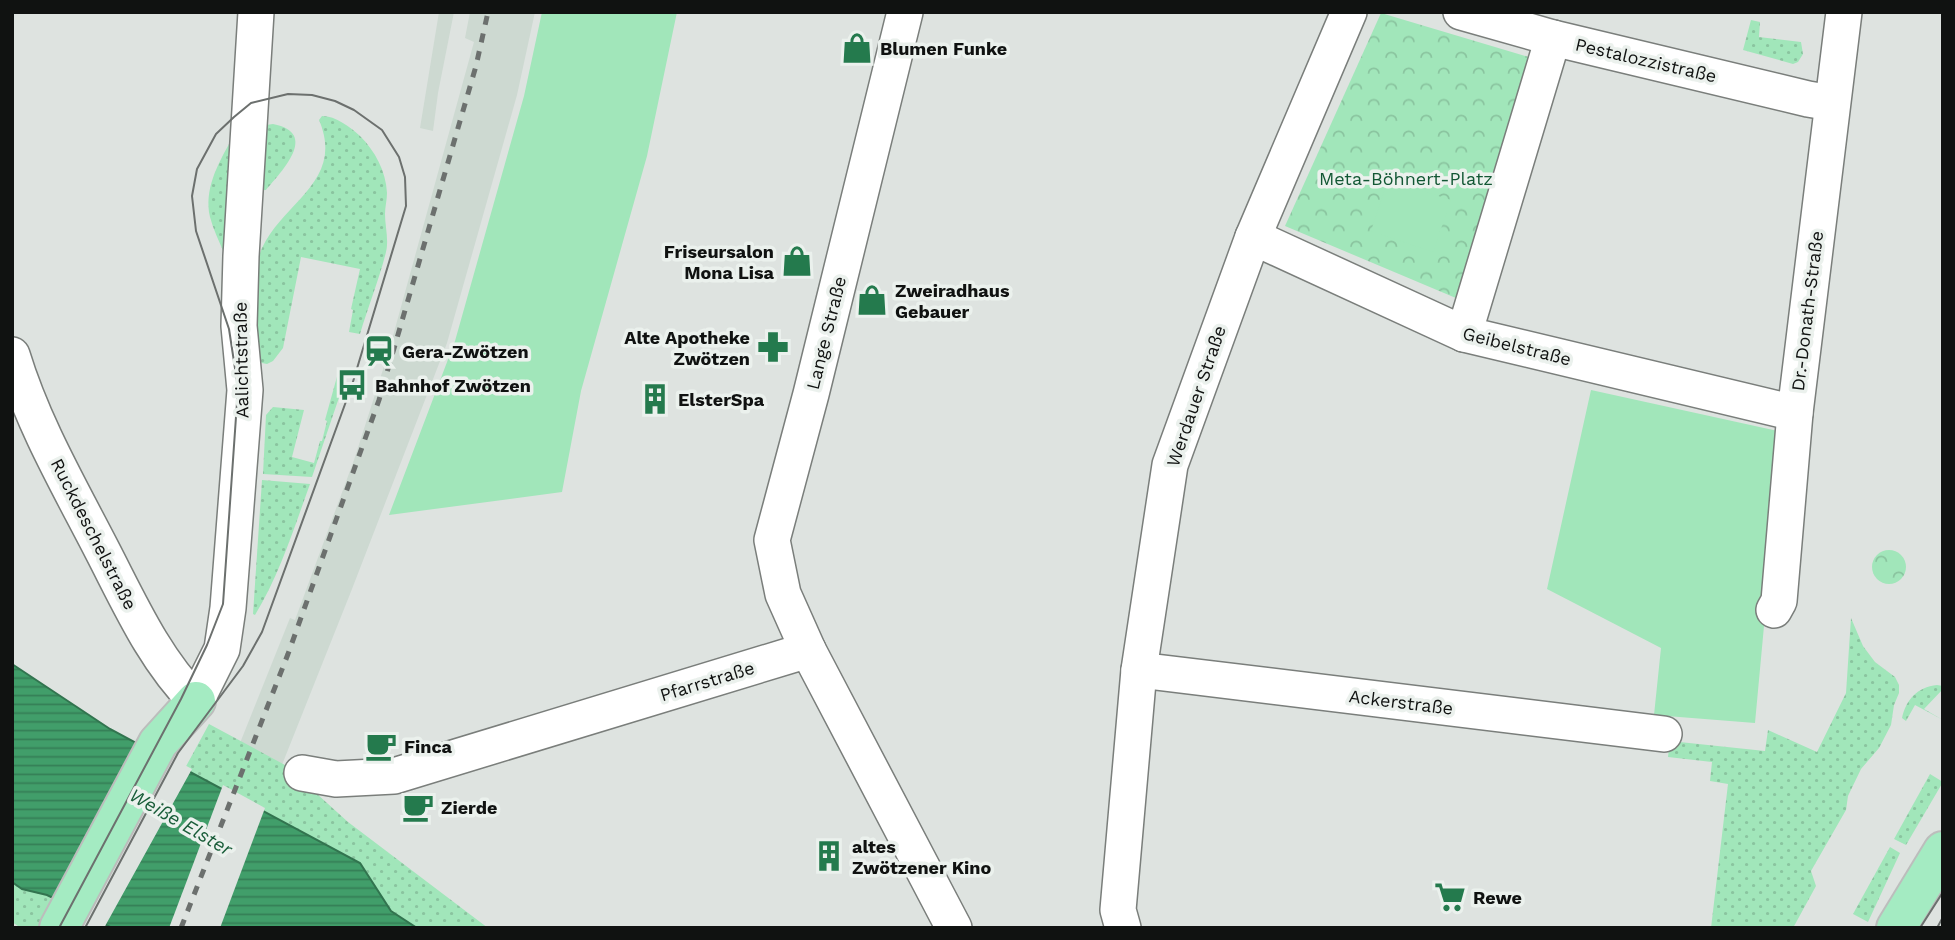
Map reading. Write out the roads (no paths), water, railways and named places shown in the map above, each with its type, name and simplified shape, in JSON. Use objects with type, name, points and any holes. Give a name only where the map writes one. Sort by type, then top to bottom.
[{"type":"main road","points":[[59,928],[196,701]]},
{"type":"main road","points":[[85,928],[168,748]]},
{"type":"main road","points":[[1896,928],[1943,850]]},
{"type":"street","name":"Aalichtstraße","points":[[196,701],[222,649],[229,608],[245,390],[239,326],[241,256],[256,12]]},
{"type":"street","name":"Lange Straße","points":[[808,650],[783,594],[772,540],[811,394],[905,12]]},
{"type":"street","name":"Werdauer Straße","points":[[1123,928],[1118,910],[1139,670],[1170,465],[1253,237],[1349,12]]},
{"type":"street","name":"Pestalozzistraße","points":[[1461,12],[1553,38],[1832,103]]},
{"type":"street","name":"Dr.-Donath-Straße","points":[[1774,610],[1779,601],[1795,413],[1843,12]]},
{"type":"street","points":[[1464,334],[1553,38]]},
{"type":"street","name":"Geibelstraße","points":[[1253,237],[1464,334],[1795,413]]},
{"type":"street","name":"Ruckdeschelstraße","points":[[12,355],[23,391],[53,456],[139,620],[162,660],[196,701]]},
{"type":"street","name":"Pfarrstraße","points":[[302,774],[336,779],[394,776],[808,650]]},
{"type":"street","points":[[808,650],[954,928]]},
{"type":"street","name":"Ackerstraße","points":[[1139,670],[1664,734]]},
{"type":"water","name":"Weiße Elster","points":[[12,664],[110,729],[360,863],[391,911],[417,928],[112,928],[47,895],[22,889],[12,882]]},
{"type":"tram line","points":[[59,928],[181,699],[223,604],[238,388],[229,329],[196,231],[192,196],[197,169],[216,134],[251,103],[288,94],[312,95],[335,101],[354,110],[382,130],[399,157],[405,177],[406,206],[352,385],[262,632],[243,666],[178,753],[85,928]]},
{"type":"tram line","points":[[1920,928],[1943,892]]},
{"type":"tram line","points":[[1937,928],[1943,917]]},
{"type":"railway","points":[[181,928],[288,654],[379,400],[476,66],[488,12]]},
{"type":"place","name":"Blumen Funke","points":[[857,48]]},
{"type":"place","name":"Friseursalon Mona Lisa","points":[[797,261]]},
{"type":"place","name":"Zweiradhaus Gebauer","points":[[872,300]]},
{"type":"place","name":"Alte Apotheke Zwötzen","points":[[773,347]]},
{"type":"place","name":"Gera-Zwötzen","points":[[379,351]]},
{"type":"place","name":"Bahnhof Zwötzen","points":[[352,385]]},
{"type":"place","name":"ElsterSpa","points":[[655,399]]},
{"type":"place","name":"Finca","points":[[381,746]]},
{"type":"place","name":"Zierde","points":[[418,807]]},
{"type":"place","name":"altes Zwötzener Kino","points":[[829,856]]},
{"type":"place","name":"Rewe","points":[[1450,897]]},
{"type":"park label","name":"Meta-Böhnert-Platz","points":[[1406,178]]}]
